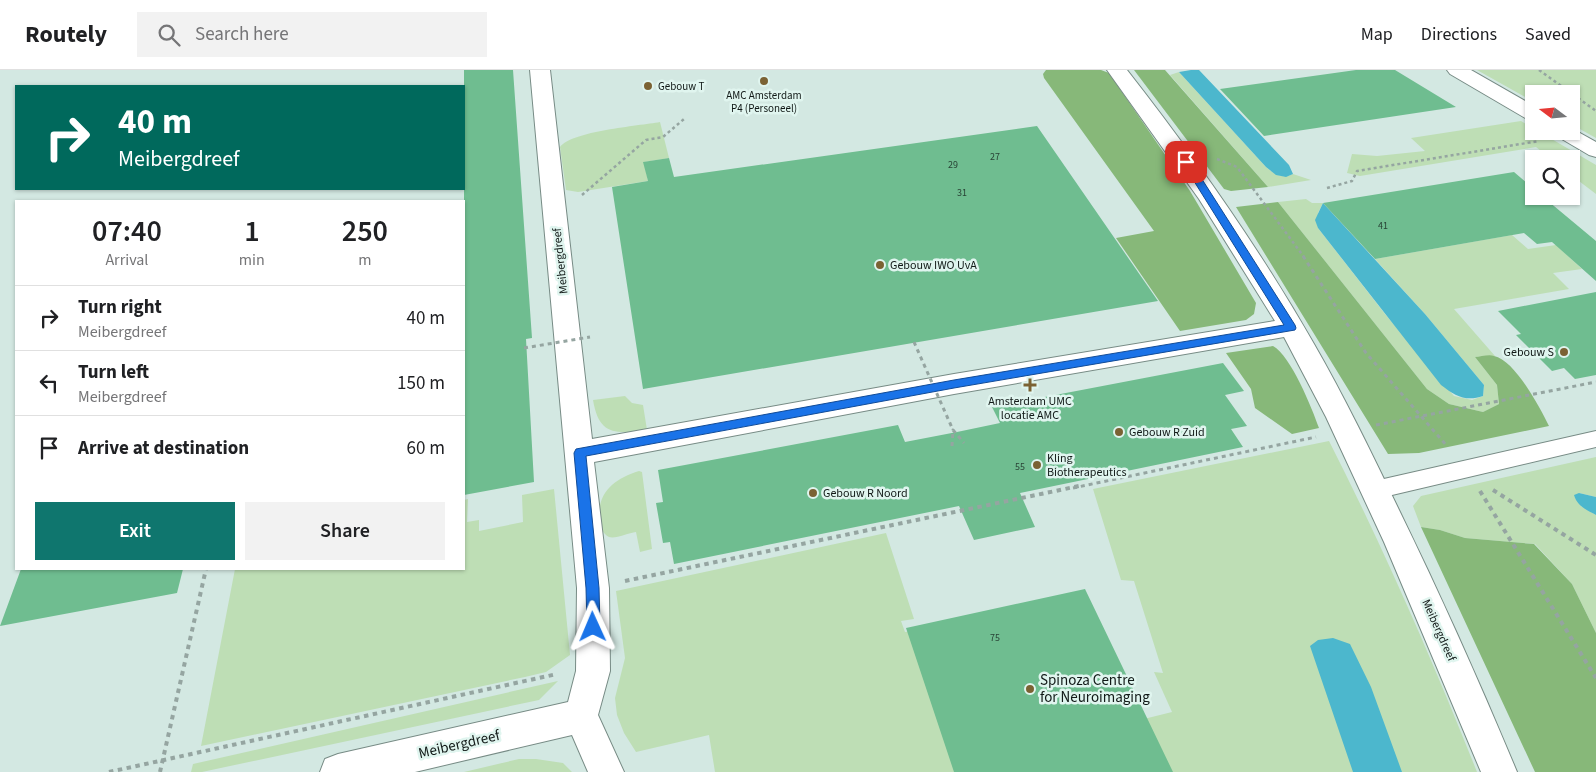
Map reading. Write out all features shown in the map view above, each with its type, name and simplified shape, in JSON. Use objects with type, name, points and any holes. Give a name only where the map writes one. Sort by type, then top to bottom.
[{"type":"street","name":"Meibergdreef","points":[[338,772],[581,716],[594,666],[593,588],[540,70]]},
{"type":"street","name":"Meibergdreef","points":[[1117,70],[1197,176],[1291,328],[1347,430],[1460,677],[1499,772]]},
{"type":"street","points":[[1457,70],[1525,110]]},
{"type":"street","points":[[1577,140],[1596,151]]},
{"type":"street","points":[[580,453],[954,384],[1291,328]]},
{"type":"street","points":[[581,716],[606,772]]},
{"type":"lane","points":[[1375,490],[1469,473],[1596,439]]},
{"type":"path","points":[[1539,70],[1596,111]]},
{"type":"path","points":[[555,215],[646,140],[663,137],[684,119]]},
{"type":"path","points":[[1327,188],[1352,181],[1357,172],[1533,140]]},
{"type":"path","points":[[1213,157],[1237,167],[1294,242],[1366,352],[1469,473],[1596,678]]},
{"type":"path","points":[[524,348],[590,337]]},
{"type":"path","points":[[914,342],[953,430],[964,443]]},
{"type":"path","points":[[593,588],[1347,430],[1596,382]]},
{"type":"path","points":[[952,446],[953,430]]},
{"type":"path","points":[[1469,473],[1596,555]]},
{"type":"path","points":[[160,772],[206,570]]},
{"type":"path","points":[[109,772],[594,666]]},
{"type":"green space","points":[[1046,70],[1101,70],[1109,73],[1190,191],[1256,303],[1254,314],[1246,320],[1180,331],[1116,238],[1154,231],[1044,78],[1043,74]]},
{"type":"green space","points":[[1134,70],[1165,70],[1268,187],[1231,191],[1224,189]]},
{"type":"green space","points":[[1477,70],[1596,70],[1596,138],[1580,129],[1580,85],[1525,85],[1525,97]]},
{"type":"green space","points":[[1179,72],[1269,170],[1279,175],[1293,174],[1311,180],[1268,187],[1170,75]]},
{"type":"green space","points":[[1521,121],[1525,123],[1525,140],[1553,140],[1570,150],[1540,150],[1536,147],[1360,176],[1347,173],[1352,154],[1377,156],[1425,151],[1411,138]]},
{"type":"green space","points":[[660,122],[669,158],[644,162],[648,181],[578,192],[566,190],[560,147],[567,141],[591,133]]},
{"type":"green space","points":[[1580,156],[1596,165],[1596,194],[1580,182]]},
{"type":"green space","points":[[1306,199],[1312,203],[1323,203],[1318,213],[1318,228],[1385,314],[1454,396],[1472,400],[1483,396],[1484,385],[1425,314],[1375,259],[1512,235],[1528,249],[1556,245],[1582,269],[1553,273],[1569,289],[1454,309],[1495,356],[1475,357],[1497,385],[1499,404],[1483,412],[1449,404],[1427,389],[1278,202]]},
{"type":"green space","points":[[1278,202],[1427,389],[1449,404],[1483,412],[1499,404],[1497,385],[1475,357],[1494,356],[1502,359],[1518,375],[1549,426],[1419,453],[1388,454],[1236,207]]},
{"type":"green space","points":[[1273,346],[1287,360],[1294,371],[1319,428],[1292,434],[1255,408],[1251,389],[1226,353]]},
{"type":"green space","points":[[625,396],[632,403],[643,405],[647,430],[618,432],[605,426],[600,420],[593,400]]},
{"type":"green space","points":[[1329,441],[1407,605],[1477,772],[715,772],[709,735],[636,752],[624,733],[617,715],[615,698],[625,658],[616,591],[886,533],[914,619],[901,621],[905,632],[911,631],[955,766],[1172,712],[1154,672],[1163,673],[1134,581],[1121,580],[1093,489]]},
{"type":"green space","points":[[1596,457],[1596,497],[1579,493],[1581,506],[1596,515],[1596,633],[1572,584],[1535,544],[1465,538],[1440,530],[1421,527],[1413,506],[1421,496]]},
{"type":"green space","points":[[639,471],[642,472],[652,549],[640,552],[636,532],[609,537],[602,530],[599,521],[601,502],[609,488],[622,478]]},
{"type":"green space","points":[[554,489],[570,655],[546,672],[201,746],[235,570],[465,570],[465,500],[468,499],[467,522],[479,520],[479,531],[523,522],[522,495]]},
{"type":"green space","points":[[1421,527],[1440,530],[1465,538],[1534,544],[1572,584],[1596,633],[1596,772],[1535,772]]},
{"type":"green space","points":[[558,681],[539,700],[202,772],[191,772],[193,764]]},
{"type":"green space","points":[[519,759],[536,759],[563,763],[572,772],[464,772]]},
{"type":"water","points":[[1199,70],[1289,165],[1293,174],[1286,177],[1276,175],[1266,167],[1179,72]]},
{"type":"water","points":[[1323,203],[1425,314],[1484,385],[1483,396],[1477,398],[1461,397],[1441,385],[1318,228],[1315,220]]},
{"type":"water","points":[[1579,493],[1596,497],[1596,515],[1577,502],[1574,495]]},
{"type":"water","points":[[1333,638],[1350,644],[1371,687],[1402,772],[1353,772],[1310,646],[1318,640]]},
{"type":"building","points":[[464,70],[513,70],[532,338],[526,339],[534,482],[465,495],[465,85]]},
{"type":"building","points":[[1356,70],[1395,70],[1456,107],[1264,136],[1220,89]]},
{"type":"building","name":"Gebouw IWO UvA","points":[[1037,126],[1158,301],[643,389],[612,187],[648,181],[643,162],[669,158],[674,177]]},
{"type":"building","points":[[1514,172],[1525,181],[1525,205],[1553,205],[1596,241],[1596,281],[1552,242],[1537,244],[1524,233],[1375,259],[1323,203]]},
{"type":"building","name":"Gebouw S","points":[[1596,292],[1596,375],[1575,379],[1564,368],[1552,371],[1516,335],[1521,334],[1498,311]]},
{"type":"building","points":[[1223,363],[1244,391],[1225,395],[1247,426],[1231,429],[1243,447],[1020,493],[1035,527],[974,540],[959,506],[674,564],[670,542],[663,543],[656,503],[663,502],[658,470],[898,425],[905,442],[1000,423],[992,407]]},
{"type":"building","points":[[21,570],[183,570],[177,593],[0,626]]},
{"type":"building","name":"Spinoza Centre for Neuroimaging","points":[[1085,589],[1173,772],[954,772],[906,628]]},
{"type":"place","name":"AMC Amsterdam P4 (Personeel)","points":[[764,81]]},
{"type":"place","name":"Gebouw T","points":[[648,86]]},
{"type":"place","name":"Gebouw IWO UvA","points":[[880,265]]},
{"type":"place","name":"Gebouw S","points":[[1564,352]]},
{"type":"place","name":"Amsterdam UMC locatie AMC","points":[[1030,385]]},
{"type":"place","name":"Gebouw R Zuid","points":[[1119,432]]},
{"type":"place","name":"Kling Biotherapeutics","points":[[1037,465]]},
{"type":"place","name":"Gebouw R Noord","points":[[813,493]]},
{"type":"place","name":"Spinoza Centre for Neuroimaging","points":[[1030,689]]},
{"type":"route","points":[[593,627],[593,588],[580,453],[954,384],[1291,328],[1197,176],[1186,162]]}]
